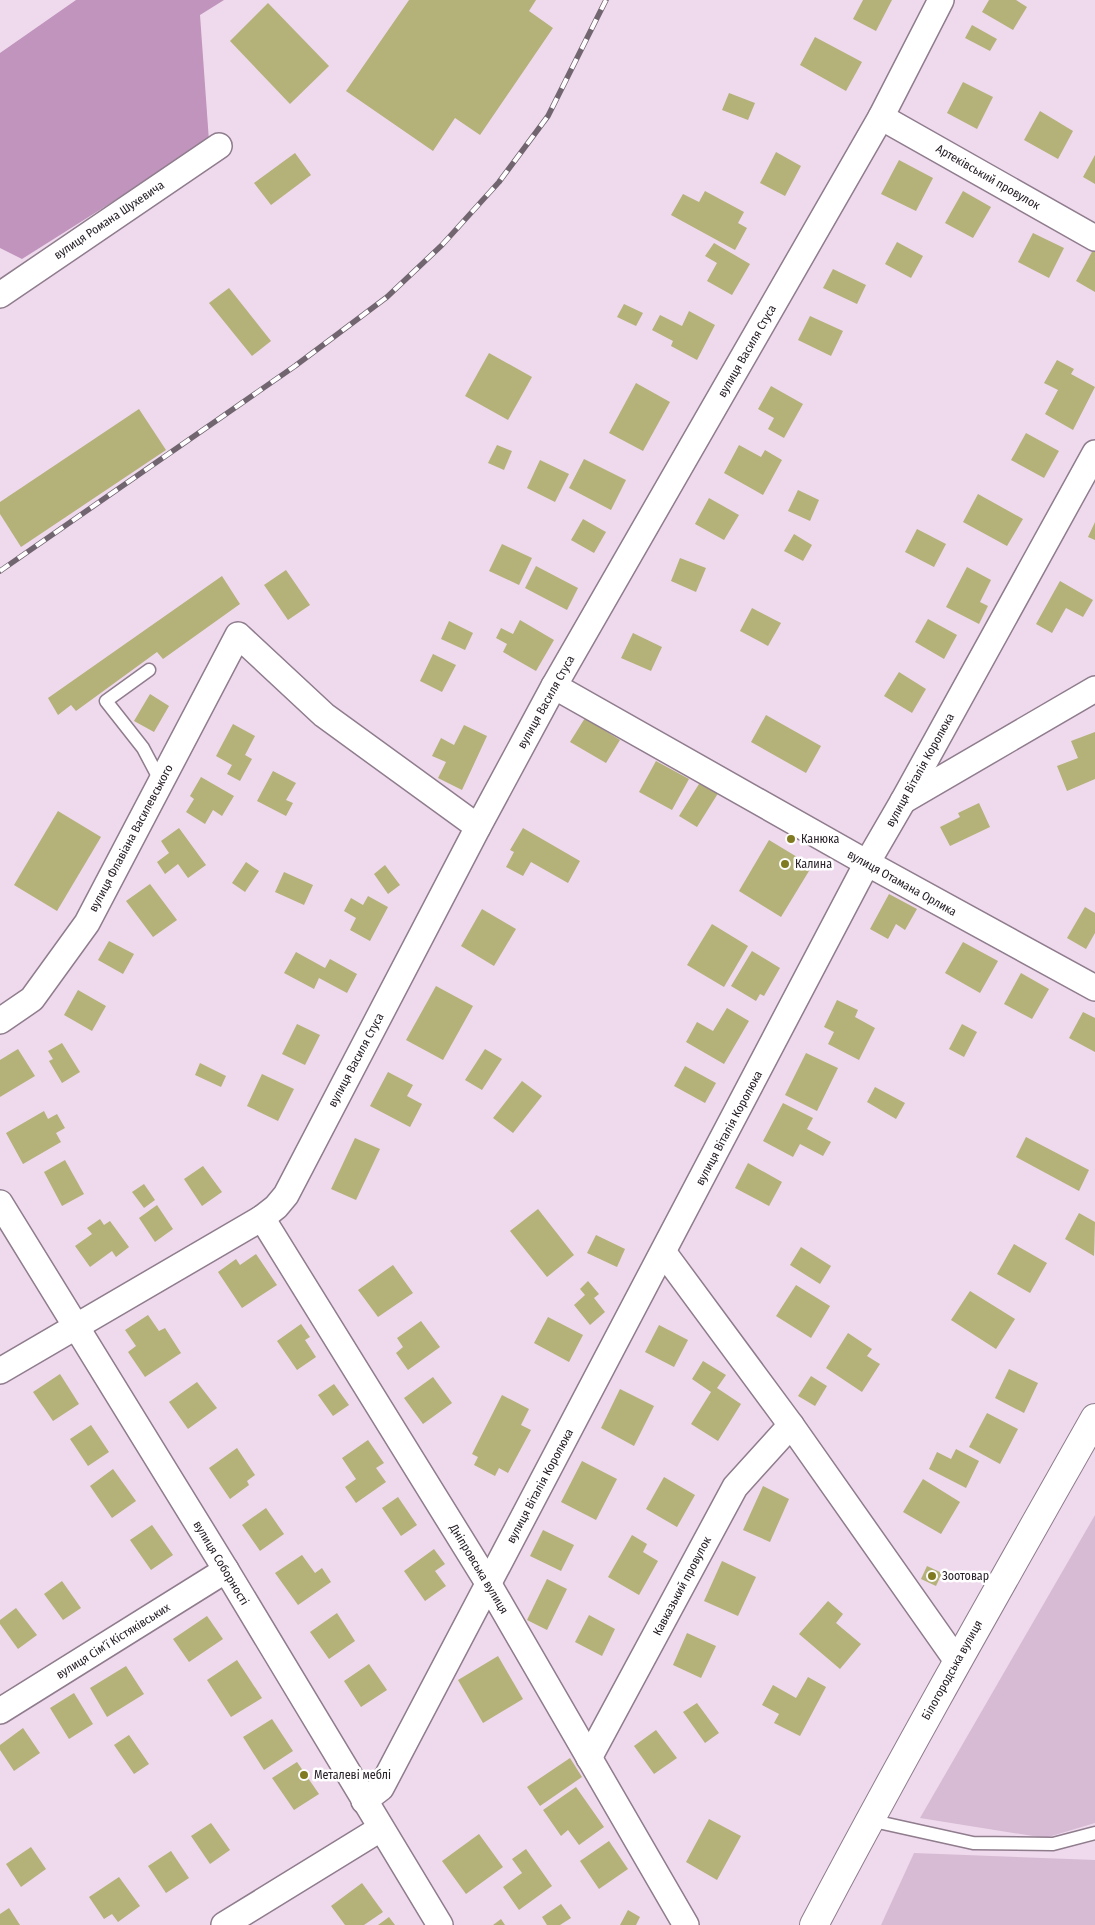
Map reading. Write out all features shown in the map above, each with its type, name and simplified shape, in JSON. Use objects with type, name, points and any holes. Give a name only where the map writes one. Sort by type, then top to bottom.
[{"type":"street","name":"вулиця Василя Стуса","points":[[0,1371],[262,1218],[276,1207],[286,1195],[478,827],[554,686],[881,116],[941,0]]},
{"type":"street","name":"Артеківський провулок","points":[[881,116],[1095,238]]},
{"type":"street","name":"вулиця Романа Шухевича","points":[[0,295],[219,146]]},
{"type":"street","name":"вулиця Віталія Королюка","points":[[364,1800],[381,1788],[867,863],[904,801],[1095,453]]},
{"type":"street","name":"вулиця Флавіана Василевського","points":[[0,1021],[32,999],[87,922],[238,635],[324,715],[478,827]]},
{"type":"street","name":"вулиця Отамана Орлика","points":[[554,686],[867,863],[1095,988]]},
{"type":"street","points":[[904,801],[1095,689]]},
{"type":"street","name":"вулиця Соборності","points":[[0,1203],[226,1570],[380,1829],[440,1925]]},
{"type":"street","name":"Дніпровська вулиця","points":[[262,1218],[488,1583],[686,1925]]},
{"type":"street","points":[[664,1252],[791,1425],[957,1661]]},
{"type":"street","name":"Білогородська вулиця","points":[[814,1925],[869,1820],[957,1661],[1095,1418]]},
{"type":"street","name":"Кавказький провулок","points":[[590,1758],[735,1487],[791,1425]]},
{"type":"street","name":"вулиця Сімʼї Кістяківських","points":[[0,1711],[226,1570]]},
{"type":"street","points":[[224,1925],[380,1829]]},
{"type":"lane","points":[[149,670],[106,701],[143,748],[161,782]]},
{"type":"lane","points":[[869,1820],[973,1843],[1053,1844],[1095,1833]]},
{"type":"shaded area","points":[[76,0],[224,0],[200,15],[209,141],[22,259],[0,248],[0,53]]},
{"type":"shaded area","points":[[1095,1515],[1095,1823],[1045,1838],[920,1818]]},
{"type":"shaded area","points":[[914,1853],[1095,1860],[1095,1925],[881,1925]]},
{"type":"building","points":[[409,0],[536,0],[529,11],[553,28],[480,135],[455,118],[433,151],[346,91]]},
{"type":"building","points":[[863,0],[892,0],[876,31],[853,19]]},
{"type":"building","points":[[989,0],[1016,0],[1027,7],[1013,30],[982,12]]},
{"type":"building","points":[[268,3],[329,66],[290,104],[230,41]]},
{"type":"building","points":[[972,25],[997,39],[990,51],[965,38]]},
{"type":"building","points":[[815,37],[862,62],[846,91],[800,65]]},
{"type":"building","points":[[963,82],[993,97],[977,129],[947,113]]},
{"type":"building","points":[[729,93],[755,103],[748,120],[722,110]]},
{"type":"building","points":[[1040,111],[1073,131],[1058,159],[1024,140]]},
{"type":"building","points":[[776,152],[801,166],[785,196],[760,183]]},
{"type":"building","points":[[295,153],[311,175],[271,205],[254,183]]},
{"type":"building","points":[[1095,155],[1095,184],[1083,177]]},
{"type":"building","points":[[899,160],[933,178],[916,211],[881,194]]},
{"type":"building","points":[[705,191],[744,212],[738,223],[747,228],[735,250],[671,215],[683,194],[699,202]]},
{"type":"building","points":[[963,191],[991,207],[973,238],[945,223]]},
{"type":"building","points":[[1033,233],[1064,248],[1049,278],[1018,262]]},
{"type":"building","points":[[897,242],[923,256],[911,278],[885,264]]},
{"type":"building","points":[[714,243],[750,264],[732,295],[707,281],[717,263],[705,256]]},
{"type":"building","points":[[1093,250],[1095,252],[1095,292],[1076,281]]},
{"type":"building","points":[[833,269],[866,285],[857,304],[823,288]]},
{"type":"building","points":[[229,288],[271,341],[252,356],[209,303]]},
{"type":"building","points":[[624,304],[643,313],[636,326],[617,317]]},
{"type":"building","points":[[689,311],[715,325],[697,360],[671,346],[673,341],[652,330],[660,315],[682,326]]},
{"type":"building","points":[[810,316],[843,331],[831,356],[798,340]]},
{"type":"building","points":[[489,353],[532,377],[508,420],[465,396]]},
{"type":"building","points":[[1057,360],[1074,369],[1071,374],[1095,387],[1073,430],[1045,414],[1058,390],[1044,383]]},
{"type":"building","points":[[636,383],[670,402],[643,451],[609,433]]},
{"type":"building","points":[[771,386],[803,404],[784,438],[768,429],[774,418],[758,409]]},
{"type":"building","points":[[139,409],[166,450],[21,547],[0,514],[0,502]]},
{"type":"building","points":[[1026,433],[1059,451],[1044,478],[1011,460]]},
{"type":"building","points":[[497,445],[512,451],[504,470],[488,463]]},
{"type":"building","points":[[739,445],[761,457],[765,450],[782,460],[763,495],[724,473]]},
{"type":"building","points":[[584,459],[626,480],[611,510],[569,488]]},
{"type":"building","points":[[540,460],[569,474],[555,502],[527,488]]},
{"type":"building","points":[[798,490],[819,500],[810,521],[788,511]]},
{"type":"building","points":[[978,494],[1023,519],[1007,546],[963,522]]},
{"type":"building","points":[[709,498],[739,515],[724,540],[695,524]]},
{"type":"building","points":[[583,519],[606,532],[594,553],[571,540]]},
{"type":"building","points":[[1095,522],[1095,540],[1088,537]]},
{"type":"building","points":[[917,529],[946,544],[934,567],[905,552]]},
{"type":"building","points":[[794,534],[812,545],[803,561],[784,551]]},
{"type":"building","points":[[502,544],[532,558],[519,585],[489,571]]},
{"type":"building","points":[[680,558],[706,568],[696,592],[671,581]]},
{"type":"building","points":[[536,566],[578,588],[567,610],[525,588]]},
{"type":"building","points":[[967,567],[991,580],[980,602],[988,606],[979,624],[946,607]]},
{"type":"building","points":[[286,570],[310,605],[288,620],[264,585]]},
{"type":"building","points":[[222,576],[240,604],[163,659],[157,652],[76,711],[71,705],[58,715],[48,698]]},
{"type":"building","points":[[1060,581],[1093,600],[1083,617],[1066,608],[1052,633],[1036,624]]},
{"type":"building","points":[[752,608],[781,623],[768,646],[740,631]]},
{"type":"building","points":[[928,619],[957,635],[944,659],[915,642]]},
{"type":"building","points":[[520,620],[554,640],[536,671],[503,652],[507,644],[496,638],[501,628],[513,634]]},
{"type":"building","points":[[449,621],[473,633],[465,650],[441,639]]},
{"type":"building","points":[[633,633],[662,647],[651,671],[621,658]]},
{"type":"building","points":[[433,654],[456,665],[442,692],[420,681]]},
{"type":"building","points":[[899,672],[926,689],[912,713],[884,696]]},
{"type":"building","points":[[150,694],[169,706],[154,732],[134,721]]},
{"type":"building","points":[[766,715],[821,746],[806,773],[751,742]]},
{"type":"building","points":[[585,718],[620,740],[606,763],[570,742]]},
{"type":"building","points":[[233,724],[255,736],[245,755],[252,759],[240,781],[227,774],[232,765],[216,756]]},
{"type":"building","points":[[464,725],[487,736],[462,790],[438,778],[446,762],[432,756],[441,738],[454,745]]},
{"type":"building","points":[[1095,732],[1095,779],[1067,791],[1057,766],[1078,758],[1071,741]]},
{"type":"building","points":[[656,761],[689,779],[672,810],[639,792]]},
{"type":"building","points":[[273,771],[296,783],[286,800],[293,803],[286,816],[257,801]]},
{"type":"building","points":[[704,776],[722,787],[697,827],[679,816]]},
{"type":"building","points":[[201,777],[234,796],[222,816],[213,810],[205,824],[186,812],[194,799],[190,796]]},
{"type":"building","points":[[979,803],[990,827],[950,846],[940,827],[960,817],[958,813]]},
{"type":"building","points":[[58,811],[101,837],[57,911],[14,885]]},
{"type":"building","points":[[179,828],[206,865],[188,878],[178,864],[165,874],[157,862],[169,853],[161,841]]},
{"type":"building","points":[[523,828],[580,861],[568,883],[531,862],[523,876],[506,867],[514,852],[510,850]]},
{"type":"building","points":[[769,840],[812,866],[781,917],[739,891]]},
{"type":"building","points":[[246,862],[259,871],[245,892],[232,883]]},
{"type":"building","points":[[385,865],[400,885],[388,894],[374,874]]},
{"type":"building","points":[[284,872],[313,885],[304,905],[275,892]]},
{"type":"building","points":[[150,884],[177,920],[153,937],[126,901]]},
{"type":"building","points":[[889,894],[917,909],[905,930],[896,924],[888,939],[870,929]]},
{"type":"building","points":[[368,896],[388,907],[370,941],[350,930],[356,918],[344,911],[351,898],[363,905]]},
{"type":"building","points":[[1085,907],[1095,913],[1095,933],[1086,949],[1067,938]]},
{"type":"building","points":[[482,909],[516,929],[494,966],[461,946]]},
{"type":"building","points":[[712,924],[748,946],[724,987],[687,965]]},
{"type":"building","points":[[109,941],[134,954],[123,974],[98,960]]},
{"type":"building","points":[[963,942],[998,961],[980,993],[945,973]]},
{"type":"building","points":[[752,951],[780,968],[764,996],[760,994],[756,1001],[731,986]]},
{"type":"building","points":[[296,952],[325,968],[330,959],[357,974],[347,993],[319,978],[314,989],[284,973]]},
{"type":"building","points":[[1021,973],[1049,989],[1032,1019],[1004,1004]]},
{"type":"building","points":[[436,986],[473,1006],[443,1060],[406,1040]]},
{"type":"building","points":[[78,990],[106,1006],[92,1031],[64,1015]]},
{"type":"building","points":[[837,1000],[858,1010],[855,1017],[875,1028],[859,1060],[828,1044],[834,1032],[824,1027]]},
{"type":"building","points":[[727,1008],[749,1021],[724,1064],[686,1042],[697,1022],[713,1031]]},
{"type":"building","points":[[1083,1012],[1095,1018],[1095,1052],[1069,1038]]},
{"type":"building","points":[[297,1024],[320,1035],[305,1065],[282,1054]]},
{"type":"building","points":[[962,1024],[977,1032],[964,1057],[949,1049]]},
{"type":"building","points":[[62,1043],[80,1072],[62,1083],[49,1061],[53,1059],[48,1051]]},
{"type":"building","points":[[18,1049],[35,1076],[0,1097],[0,1060]]},
{"type":"building","points":[[485,1049],[502,1059],[482,1090],[465,1080]]},
{"type":"building","points":[[806,1053],[838,1068],[817,1111],[785,1095]]},
{"type":"building","points":[[200,1063],[226,1076],[221,1087],[195,1075]]},
{"type":"building","points":[[685,1066],[716,1083],[705,1103],[674,1086]]},
{"type":"building","points":[[388,1072],[413,1085],[407,1096],[422,1104],[410,1127],[370,1106]]},
{"type":"building","points":[[262,1074],[294,1089],[278,1121],[247,1106]]},
{"type":"building","points":[[522,1081],[542,1096],[513,1133],[493,1118]]},
{"type":"building","points":[[875,1087],[905,1103],[896,1119],[867,1102]]},
{"type":"building","points":[[783,1103],[813,1118],[807,1129],[831,1142],[823,1156],[800,1144],[793,1157],[763,1141]]},
{"type":"building","points":[[44,1111],[48,1119],[57,1114],[65,1128],[56,1133],[61,1142],[23,1164],[6,1133]]},
{"type":"building","points":[[1026,1137],[1089,1170],[1079,1191],[1016,1157]]},
{"type":"building","points":[[355,1138],[380,1149],[356,1200],[331,1189]]},
{"type":"building","points":[[65,1160],[84,1194],[62,1206],[44,1172]]},
{"type":"building","points":[[748,1163],[782,1182],[769,1206],[735,1188]]},
{"type":"building","points":[[203,1166],[222,1192],[202,1206],[184,1179]]},
{"type":"building","points":[[144,1184],[155,1200],[144,1208],[132,1192]]},
{"type":"building","points":[[157,1205],[173,1229],[155,1242],[139,1218]]},
{"type":"building","points":[[538,1209],[574,1255],[547,1277],[510,1231]]},
{"type":"building","points":[[1079,1213],[1095,1222],[1094,1256],[1065,1239]]},
{"type":"building","points":[[100,1219],[104,1225],[110,1221],[129,1247],[116,1257],[112,1251],[90,1267],[75,1246],[92,1234],[87,1228]]},
{"type":"building","points":[[596,1235],[625,1249],[617,1267],[587,1253]]},
{"type":"building","points":[[1014,1244],[1047,1263],[1030,1293],[997,1274]]},
{"type":"building","points":[[801,1247],[831,1266],[820,1284],[790,1265]]},
{"type":"building","points":[[256,1254],[277,1285],[242,1308],[218,1272],[236,1259],[240,1265]]},
{"type":"building","points":[[393,1265],[413,1293],[378,1317],[358,1290]]},
{"type":"building","points":[[588,1281],[599,1294],[594,1298],[605,1312],[590,1325],[574,1305],[585,1295],[580,1289]]},
{"type":"building","points":[[796,1285],[830,1306],[811,1338],[776,1316]]},
{"type":"building","points":[[970,1291],[1015,1319],[996,1349],[951,1320]]},
{"type":"building","points":[[148,1315],[159,1331],[165,1328],[181,1353],[145,1377],[128,1352],[136,1346],[125,1330]]},
{"type":"building","points":[[548,1317],[583,1335],[569,1362],[534,1343]]},
{"type":"building","points":[[421,1321],[440,1347],[408,1370],[396,1353],[403,1347],[397,1338]]},
{"type":"building","points":[[301,1324],[310,1337],[305,1340],[316,1357],[297,1370],[277,1341]]},
{"type":"building","points":[[659,1325],[688,1340],[674,1367],[645,1352]]},
{"type":"building","points":[[848,1333],[872,1349],[867,1356],[880,1364],[862,1392],[826,1368]]},
{"type":"building","points":[[703,1361],[726,1375],[717,1388],[741,1404],[718,1441],[691,1424],[711,1392],[692,1379]]},
{"type":"building","points":[[1009,1369],[1038,1383],[1024,1413],[995,1398]]},
{"type":"building","points":[[60,1374],[79,1404],[53,1421],[33,1392]]},
{"type":"building","points":[[811,1376],[827,1386],[815,1406],[798,1396]]},
{"type":"building","points":[[433,1377],[452,1403],[423,1424],[404,1398]]},
{"type":"building","points":[[197,1382],[217,1408],[188,1429],[169,1402]]},
{"type":"building","points":[[334,1384],[349,1405],[333,1416],[318,1395]]},
{"type":"building","points":[[620,1389],[654,1406],[634,1446],[601,1428]]},
{"type":"building","points":[[502,1395],[529,1409],[521,1425],[531,1430],[508,1473],[499,1468],[495,1476],[474,1465],[478,1457],[472,1454]]},
{"type":"building","points":[[987,1413],[1018,1429],[1000,1464],[969,1447]]},
{"type":"building","points":[[91,1425],[109,1452],[88,1466],[70,1439]]},
{"type":"building","points":[[368,1440],[384,1463],[376,1468],[386,1482],[356,1503],[345,1487],[356,1479],[342,1458]]},
{"type":"building","points":[[237,1448],[255,1475],[247,1481],[249,1485],[230,1499],[209,1468]]},
{"type":"building","points":[[956,1449],[979,1461],[966,1488],[929,1469],[937,1452],[951,1459]]},
{"type":"building","points":[[582,1461],[617,1479],[596,1520],[561,1502]]},
{"type":"building","points":[[113,1469],[136,1501],[112,1518],[90,1486]]},
{"type":"building","points":[[664,1477],[695,1495],[677,1527],[646,1509]]},
{"type":"building","points":[[923,1479],[960,1502],[941,1534],[903,1512]]},
{"type":"building","points":[[763,1486],[789,1499],[770,1542],[743,1530]]},
{"type":"building","points":[[398,1497],[417,1525],[401,1536],[382,1508]]},
{"type":"building","points":[[266,1508],[284,1534],[260,1551],[242,1525]]},
{"type":"building","points":[[152,1525],[173,1555],[151,1570],[130,1540]]},
{"type":"building","points":[[543,1530],[574,1545],[561,1571],[530,1556]]},
{"type":"building","points":[[632,1535],[647,1544],[643,1552],[658,1561],[639,1595],[608,1577]]},
{"type":"building","points":[[434,1549],[445,1564],[435,1571],[446,1586],[425,1601],[404,1571]]},
{"type":"building","points":[[302,1555],[315,1573],[322,1568],[331,1582],[298,1605],[275,1573]]},
{"type":"building","points":[[722,1561],[756,1577],[738,1616],[704,1601]]},
{"type":"building","name":"Зоотовар","points":[[927,1566],[942,1573],[936,1586],[921,1579]]},
{"type":"building","points":[[547,1579],[567,1589],[547,1630],[527,1620]]},
{"type":"building","points":[[62,1581],[81,1608],[63,1620],[44,1594]]},
{"type":"building","points":[[828,1601],[843,1614],[836,1623],[861,1644],[840,1669],[799,1634]]},
{"type":"building","points":[[16,1608],[37,1635],[18,1649],[0,1624],[0,1620]]},
{"type":"building","points":[[337,1613],[355,1641],[329,1659],[310,1632]]},
{"type":"building","points":[[589,1615],[615,1629],[602,1656],[575,1642]]},
{"type":"building","points":[[207,1616],[223,1639],[189,1662],[173,1639]]},
{"type":"building","points":[[687,1633],[716,1646],[701,1678],[673,1665]]},
{"type":"building","points":[[498,1656],[523,1699],[483,1723],[458,1680]]},
{"type":"building","points":[[237,1660],[262,1698],[231,1717],[207,1680]]},
{"type":"building","points":[[369,1664],[387,1690],[361,1707],[344,1681]]},
{"type":"building","points":[[126,1666],[144,1694],[107,1717],[90,1688]]},
{"type":"building","points":[[808,1677],[826,1687],[800,1736],[774,1723],[779,1714],[762,1705],[773,1685],[796,1698]]},
{"type":"building","points":[[74,1693],[93,1724],[69,1739],[50,1708]]},
{"type":"building","points":[[697,1703],[719,1733],[705,1743],[683,1712]]},
{"type":"building","points":[[272,1719],[293,1751],[264,1770],[243,1737]]},
{"type":"building","points":[[23,1728],[40,1753],[14,1771],[0,1750],[0,1745]]},
{"type":"building","points":[[656,1730],[677,1758],[654,1774],[634,1746]]},
{"type":"building","points":[[129,1735],[149,1764],[134,1774],[114,1745]]},
{"type":"building","points":[[570,1758],[582,1777],[540,1806],[527,1787]]},
{"type":"building","points":[[297,1762],[319,1794],[294,1810],[272,1778]]},
{"type":"building","points":[[576,1787],[604,1827],[579,1845],[568,1830],[561,1836],[543,1810]]},
{"type":"building","points":[[709,1819],[741,1836],[717,1880],[686,1862]]},
{"type":"building","points":[[211,1823],[230,1850],[210,1864],[191,1836]]},
{"type":"building","points":[[479,1834],[503,1867],[466,1894],[442,1861]]},
{"type":"building","points":[[609,1841],[628,1869],[599,1889],[580,1861]]},
{"type":"building","points":[[31,1847],[46,1869],[21,1887],[6,1864]]},
{"type":"building","points":[[526,1849],[552,1886],[519,1910],[503,1887],[522,1873],[512,1859]]},
{"type":"building","points":[[171,1851],[189,1878],[166,1893],[148,1866]]},
{"type":"building","points":[[119,1877],[140,1906],[118,1922],[112,1914],[104,1919],[89,1897]]},
{"type":"building","points":[[362,1883],[383,1912],[364,1925],[345,1925],[331,1906]]},
{"type":"building","points":[[561,1904],[571,1918],[560,1925],[547,1925],[542,1917]]},
{"type":"building","points":[[9,1908],[20,1925],[0,1925],[0,1914]]},
{"type":"building","points":[[628,1910],[640,1917],[636,1925],[620,1925]]},
{"type":"building","points":[[389,1917],[395,1925],[378,1925]]},
{"type":"building","points":[[501,1919],[505,1925],[493,1925]]},
{"type":"railway","points":[[0,571],[295,366],[387,297],[442,245],[499,182],[548,116],[606,0]]},
{"type":"place","name":"Канюка","points":[[791,839]]},
{"type":"place","name":"Калина","points":[[785,864]]},
{"type":"place","name":"Зоотовар","points":[[932,1576]]},
{"type":"place","name":"Металеві меблі","points":[[304,1775]]}]
